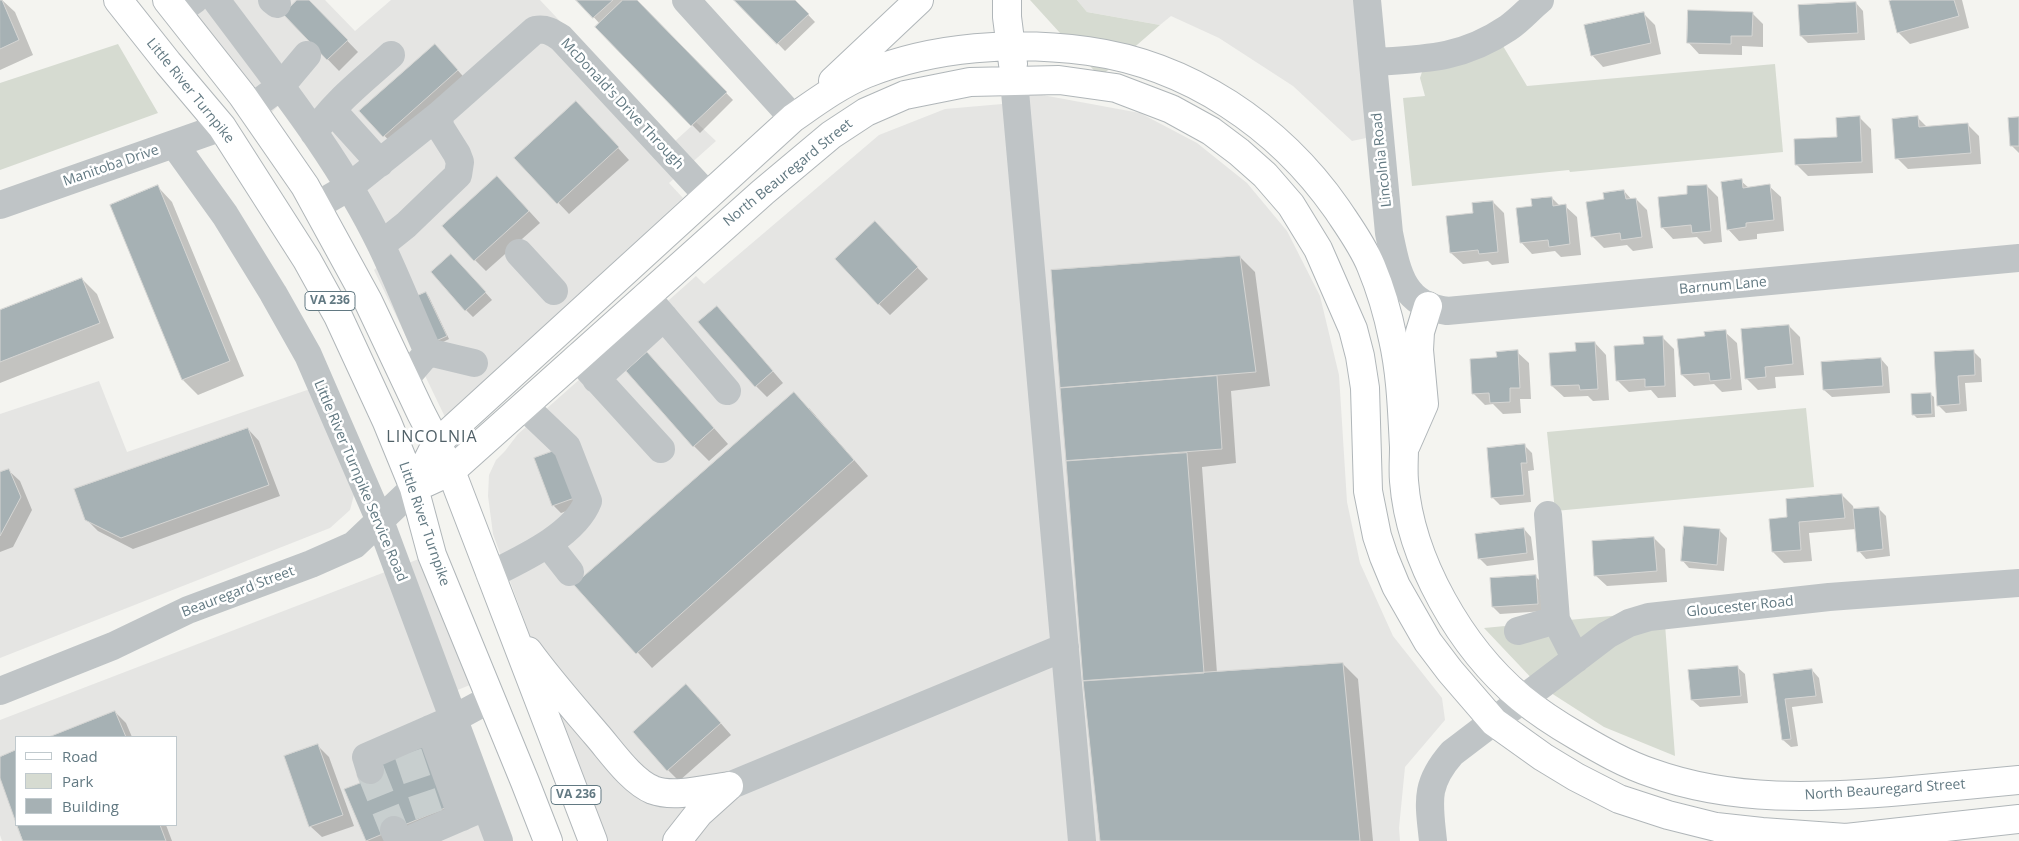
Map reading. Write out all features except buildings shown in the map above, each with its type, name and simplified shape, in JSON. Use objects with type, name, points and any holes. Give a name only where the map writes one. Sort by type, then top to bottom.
[{"type":"main road","name":"Little River Turnpike","points":[[118,0],[222,127],[307,260],[338,316],[414,488],[432,555],[490,699],[526,782],[548,841]]},
{"type":"main road","points":[[793,118],[919,0]]},
{"type":"main road","points":[[1006,0],[1006,17],[1014,80]]},
{"type":"main road","name":"VA 236","points":[[200,3],[251,108],[305,186],[368,301],[450,471],[594,841]]},
{"type":"main road","name":"North Beauregard Street","points":[[436,444],[793,118],[850,81],[920,57],[966,49],[1011,46],[1062,47],[1133,59],[1186,79],[1250,118],[1278,140],[1305,167],[1347,224],[1370,262],[1386,308],[1400,374],[1404,482],[1410,517],[1421,556],[1438,594],[1456,624],[1503,681],[1523,700],[1562,727],[1623,762],[1653,774],[1722,791],[1765,796],[1835,796],[2019,780]]},
{"type":"main road","name":"North Beauregard Street","points":[[414,488],[450,471],[790,168],[854,118],[890,100],[970,82],[1059,80],[1095,84],[1137,95],[1171,109],[1211,131],[1240,152],[1265,175],[1291,204],[1318,249],[1353,329],[1365,388],[1368,491],[1377,536],[1384,557],[1400,594],[1428,642],[1455,678],[1494,722],[1543,757],[1576,777],[1619,798],[1668,816],[1716,827],[1846,838],[2019,819]]},
{"type":"main road","points":[[1404,448],[1424,404],[1420,332],[1428,306]]},
{"type":"main road","name":"Beauregard Street","points":[[414,488],[436,444]]},
{"type":"main road","points":[[509,625],[545,675],[622,764],[640,782],[653,790],[672,793],[729,786]]},
{"type":"main road","points":[[676,841],[699,813],[729,786]]},
{"type":"street","points":[[686,0],[793,118]]},
{"type":"street","name":"Lincolnia Road","points":[[1367,0],[1389,233],[1396,266],[1406,290],[1415,299],[1428,306]]},
{"type":"street","points":[[1373,62],[1435,58],[1462,52],[1487,41],[1510,26],[1540,0]]},
{"type":"street","points":[[200,3],[281,86],[314,133],[349,188],[381,245],[428,352]]},
{"type":"street","name":"McDonald's Drive Through","points":[[316,206],[349,188],[440,115],[535,30],[542,29],[551,31],[561,38],[708,196]]},
{"type":"street","points":[[251,108],[281,86],[307,55]]},
{"type":"street","points":[[314,133],[332,110],[391,55]]},
{"type":"street","points":[[1014,80],[1082,841]]},
{"type":"street","points":[[332,110],[380,163]]},
{"type":"street","points":[[381,245],[406,225],[458,175],[460,162],[440,127],[440,115]]},
{"type":"street","name":"Manitoba Drive","points":[[0,205],[222,127]]},
{"type":"street","name":"Little River Turnpike Service Road","points":[[174,144],[225,215],[273,292],[308,355],[380,521],[441,724],[474,812],[499,841]]},
{"type":"street","points":[[519,252],[554,291]]},
{"type":"street","name":"Barnum Lane","points":[[1428,306],[1447,311],[2019,258]]},
{"type":"street","points":[[646,296],[728,391]]},
{"type":"street","points":[[596,378],[664,317]]},
{"type":"street","points":[[405,379],[428,352]]},
{"type":"street","points":[[428,352],[474,363]]},
{"type":"street","points":[[577,358],[661,449]]},
{"type":"street","points":[[490,575],[540,550],[548,544],[583,514],[588,501],[567,447],[524,406]]},
{"type":"street","name":"Beauregard Street","points":[[0,691],[113,646],[188,610],[311,564],[354,545],[414,488]]},
{"type":"street","points":[[1548,516],[1556,620],[1576,660]]},
{"type":"street","points":[[548,544],[570,572]]},
{"type":"street","name":"Gloucester Road","points":[[1494,722],[1607,635],[1629,623],[1648,618],[1829,597],[2019,583]]},
{"type":"street","points":[[1518,631],[1556,620]]},
{"type":"street","points":[[729,786],[1065,647]]},
{"type":"street","points":[[370,770],[366,757],[405,747],[441,724],[490,699]]},
{"type":"street","points":[[1433,841],[1429,800],[1433,781],[1440,766],[1452,753],[1494,722]]},
{"type":"street","points":[[413,833],[474,812]]},
{"type":"shaded area","points":[[180,0],[325,0],[355,31],[391,0],[540,0],[674,142],[696,122],[716,141],[669,183],[683,198],[445,417],[374,270],[390,255],[286,98],[272,112]]},
{"type":"shaded area","points":[[1077,0],[1356,0],[1371,137],[1352,141],[1293,86],[1219,38],[1171,16],[1160,25],[1087,12]]},
{"type":"shaded area","points":[[1026,92],[1140,113],[1197,143],[1247,183],[1287,231],[1320,296],[1339,375],[1347,502],[1360,563],[1393,636],[1442,698],[1445,720],[1405,767],[1399,828],[1400,841],[604,841],[493,534],[488,496],[489,475],[496,460],[518,434],[696,276],[704,284],[879,135],[945,109],[1025,102]]},
{"type":"shaded area","points":[[99,381],[127,452],[313,388],[355,491],[350,510],[330,528],[0,658],[0,414]]},
{"type":"shaded area","points":[[424,557],[470,685],[435,699],[485,841],[2,841],[0,835],[0,720]]},
{"type":"green space","points":[[1030,0],[1077,0],[1087,12],[1160,25],[1100,77]]},
{"type":"green space","points":[[118,44],[158,113],[0,170],[0,83]]},
{"type":"green space","points":[[1503,46],[1527,86],[1775,64],[1783,152],[1570,172],[1569,170],[1412,186],[1403,98],[1425,96],[1420,78],[1422,72]]},
{"type":"green space","points":[[1806,408],[1814,487],[1555,511],[1547,432]]},
{"type":"green space","points":[[1664,611],[1675,756],[1604,727],[1537,684],[1484,628]]},
{"type":"tunnel","points":[[408,753],[429,815]]},
{"type":"tunnel","points":[[370,770],[394,830]]},
{"type":"district","name":"LINCOLNIA","points":[[432,437]]}]
